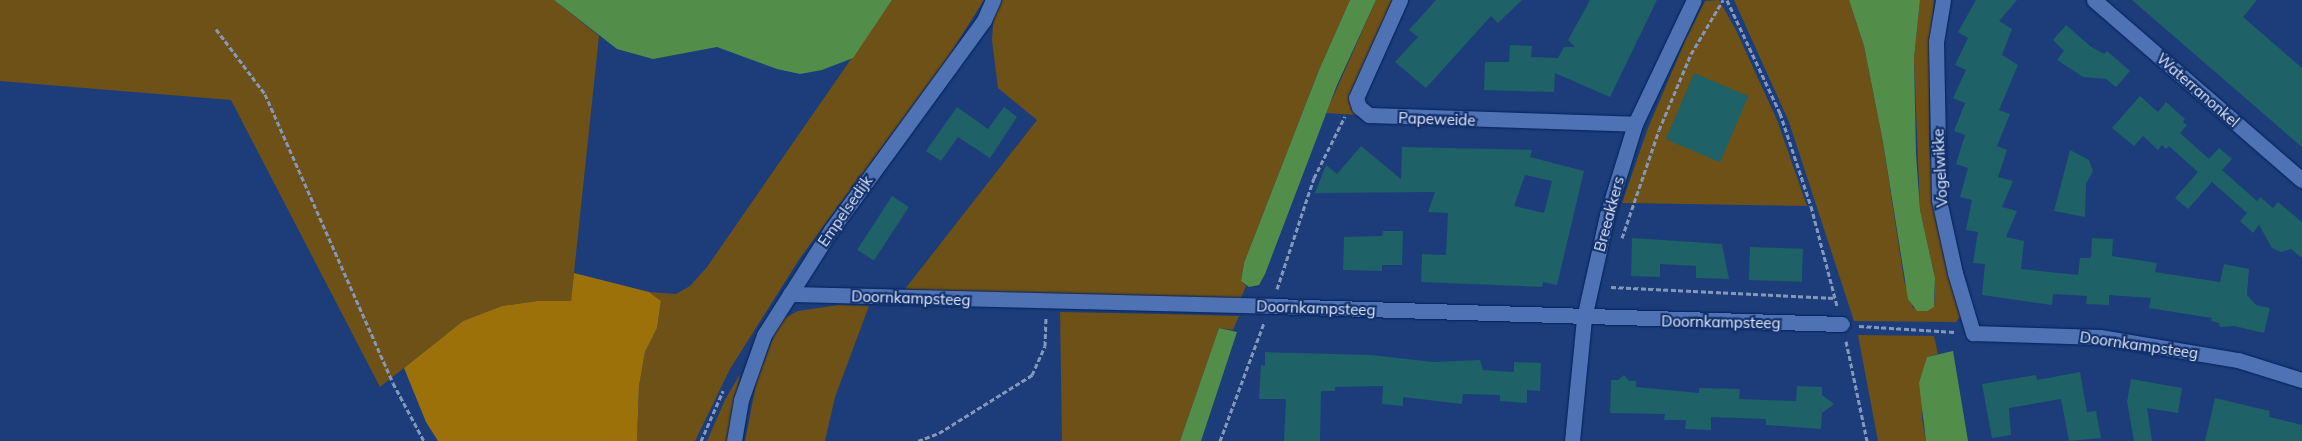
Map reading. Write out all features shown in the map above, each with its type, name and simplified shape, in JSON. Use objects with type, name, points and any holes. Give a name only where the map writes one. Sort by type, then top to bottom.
[{"type":"street","name":"Empelsedijk","points":[[734,441],[741,400],[755,353],[831,230],[984,20],[993,0]]},
{"type":"street","name":"Papeweide","points":[[1400,0],[1356,98],[1359,107],[1369,115],[1635,124]]},
{"type":"street","name":"Breeakkers","points":[[1572,441],[1584,318],[1607,216],[1635,124],[1694,0]]},
{"type":"street","name":"Vogelwikke","points":[[1943,0],[1936,42],[1940,200],[1955,273],[1973,333]]},
{"type":"street","name":"Waterranonkel","points":[[2094,0],[2302,180]]},
{"type":"street","name":"Doornkampsteeg","points":[[790,294],[1047,302],[1272,306],[1605,319],[1842,324]]},
{"type":"street","name":"Doornkampsteeg","points":[[1973,333],[2100,337],[2238,360],[2302,380]]},
{"type":"path","points":[[1620,244],[1659,130],[1690,54],[1722,0]]},
{"type":"path","points":[[1727,0],[1780,113],[1811,206],[1842,324],[1867,441]]},
{"type":"path","points":[[216,29],[265,94],[393,383],[424,441]]},
{"type":"path","points":[[1272,306],[1314,178],[1361,84]]},
{"type":"path","points":[[1605,319],[1613,278]]},
{"type":"path","points":[[1611,287],[1835,298]]},
{"type":"path","points":[[918,441],[939,433],[1032,375],[1045,346],[1047,302]]},
{"type":"path","points":[[1842,324],[1973,333]]},
{"type":"path","points":[[1220,441],[1260,335]]},
{"type":"shaded area","points":[[0,0],[554,0],[599,36],[571,301],[537,301],[502,306],[463,321],[380,387],[231,100],[0,81]]},
{"type":"shaded area","points":[[554,0],[892,0],[853,58],[822,70],[800,74],[777,69],[717,47],[653,59],[617,49]]},
{"type":"shaded area","points":[[892,0],[984,0],[947,59],[800,258],[730,369],[695,441],[637,441],[639,386],[645,352],[657,328],[661,301],[649,292],[676,294],[690,286],[707,267]]},
{"type":"shaded area","points":[[999,0],[1350,0],[1319,70],[1244,263],[1241,281],[1246,286],[1239,303],[902,293],[1037,120],[998,88],[992,40],[994,12]]},
{"type":"shaded area","points":[[1350,0],[1376,0],[1337,85],[1265,274],[1259,285],[1249,287],[1241,281],[1244,263],[1319,70]]},
{"type":"shaded area","points":[[1376,0],[1393,0],[1353,110],[1357,115],[1326,113]]},
{"type":"shaded area","points":[[1719,0],[1736,30],[1777,120],[1807,206],[1622,203],[1648,128],[1685,41],[1705,1]]},
{"type":"shaded area","points":[[1734,0],[1849,0],[1864,46],[1883,142],[1904,280],[1913,308],[1934,306],[1935,295],[1935,278],[1920,210],[1914,58],[1920,0],[1934,0],[1929,52],[1929,144],[1932,177],[1961,315],[1956,322],[1854,321],[1789,122]]},
{"type":"shaded area","points":[[1849,0],[1920,0],[1914,58],[1916,154],[1920,210],[1935,278],[1934,307],[1927,311],[1917,311],[1908,299],[1883,142],[1864,46]]},
{"type":"shaded area","points":[[574,273],[649,292],[661,301],[657,328],[645,352],[639,386],[637,441],[438,441],[426,422],[404,368],[463,321],[502,306],[537,301],[571,301]]},
{"type":"shaded area","points":[[839,305],[869,306],[835,397],[825,441],[745,441],[757,379],[777,328],[783,319],[798,311]]},
{"type":"shaded area","points":[[1060,312],[1239,316],[1233,330],[1219,328],[1180,441],[1062,441]]},
{"type":"shaded area","points":[[1219,328],[1237,332],[1201,441],[1180,441]]},
{"type":"shaded area","points":[[1858,335],[1934,336],[1938,354],[1927,357],[1922,419],[1926,441],[1878,441]]},
{"type":"shaded area","points":[[1953,351],[1968,441],[1926,441],[1919,383],[1927,357]]},
{"type":"shaded area","points":[[740,374],[728,441],[707,441],[725,400]]},
{"type":"building","points":[[1436,0],[1522,0],[1498,23],[1491,16],[1426,88],[1395,62],[1418,37],[1409,30]]},
{"type":"building","points":[[1590,0],[1657,0],[1610,97],[1555,73],[1554,92],[1484,90],[1485,62],[1509,62],[1510,45],[1532,46],[1531,57],[1558,58],[1564,47],[1575,47],[1568,40]]},
{"type":"building","points":[[1976,0],[2017,0],[1999,21],[2012,29],[2002,55],[2018,65],[1999,110],[2010,114],[1997,146],[2007,150],[1998,177],[2013,181],[2002,207],[2017,211],[2006,237],[2024,241],[2021,269],[2078,275],[2080,258],[2091,258],[2092,238],[2113,239],[2112,256],[2157,263],[2155,272],[2220,282],[2224,264],[2249,269],[2247,295],[2256,305],[2270,308],[2264,333],[2234,326],[2220,327],[2219,323],[2211,321],[2212,318],[2149,308],[2151,298],[2109,295],[2109,305],[2086,304],[2087,296],[2053,294],[2052,305],[1982,295],[1985,264],[1973,263],[1978,232],[1966,230],[1972,200],[1960,197],[1968,168],[1956,164],[1965,135],[1954,131],[1965,103],[1953,98],[1966,70],[1955,65],[1968,38],[1958,32]]},
{"type":"building","points":[[2132,0],[2257,0],[2243,17],[2302,68],[2302,147]]},
{"type":"building","points":[[2066,25],[2090,46],[2104,54],[2107,51],[2130,71],[2116,87],[2106,79],[2083,77],[2057,60],[2064,51],[2053,40]]},
{"type":"building","points":[[1694,73],[1748,96],[1720,162],[1666,139]]},
{"type":"building","points":[[2140,96],[2158,112],[2166,102],[2185,119],[2183,122],[2187,125],[2180,133],[2209,159],[2219,148],[2232,159],[2222,170],[2257,201],[2260,197],[2273,208],[2278,202],[2302,222],[2302,258],[2291,249],[2281,252],[2272,248],[2259,225],[2253,233],[2240,221],[2247,213],[2212,182],[2188,209],[2175,198],[2198,172],[2169,146],[2166,149],[2162,145],[2158,150],[2143,136],[2134,146],[2112,128]]},
{"type":"building","points":[[957,107],[988,129],[1004,107],[1017,117],[990,158],[958,137],[941,161],[926,151]]},
{"type":"building","points":[[1361,146],[1401,179],[1402,147],[1532,150],[1530,157],[1584,171],[1557,285],[1543,282],[1542,287],[1421,282],[1422,254],[1446,255],[1448,213],[1428,212],[1435,192],[1315,193],[1326,165],[1337,174]],"holes":[[[1525,175],[1552,181],[1544,213],[1514,206]]]},
{"type":"building","points":[[2070,150],[2089,160],[2093,171],[2086,184],[2085,217],[2054,211]]},
{"type":"building","points":[[892,196],[909,207],[874,261],[857,250]]},
{"type":"building","points":[[1383,231],[1403,231],[1402,265],[1382,265],[1382,271],[1343,270],[1344,237],[1382,236]]},
{"type":"building","points":[[1632,238],[1722,244],[1729,279],[1696,278],[1696,266],[1660,264],[1660,277],[1631,276]]},
{"type":"building","points":[[1750,247],[1803,249],[1802,282],[1749,280]]},
{"type":"building","points":[[1265,352],[1371,355],[1433,362],[1480,360],[1483,370],[1514,372],[1514,362],[1541,363],[1540,391],[1527,390],[1527,403],[1500,401],[1500,395],[1463,394],[1462,404],[1403,397],[1403,406],[1382,404],[1383,386],[1335,387],[1335,391],[1321,391],[1320,441],[1284,441],[1286,399],[1259,399],[1261,365],[1265,366]]},
{"type":"building","points":[[2080,372],[2087,412],[2096,411],[2101,438],[2069,441],[2061,399],[2009,408],[2011,435],[1992,438],[1982,384],[2036,375],[2037,380]]},
{"type":"building","points":[[1624,375],[1629,381],[1636,381],[1636,387],[1699,393],[1699,388],[1740,389],[1739,399],[1796,401],[1797,386],[1822,387],[1822,395],[1834,404],[1822,413],[1821,429],[1766,425],[1766,419],[1711,417],[1711,430],[1685,429],[1686,420],[1664,420],[1665,414],[1610,413],[1611,380],[1618,380]]},
{"type":"building","points":[[2131,379],[2182,388],[2178,413],[2147,408],[2152,441],[2134,441],[2127,402]]},
{"type":"building","points":[[2215,398],[2270,411],[2269,417],[2302,425],[2302,441],[2205,441]]}]
